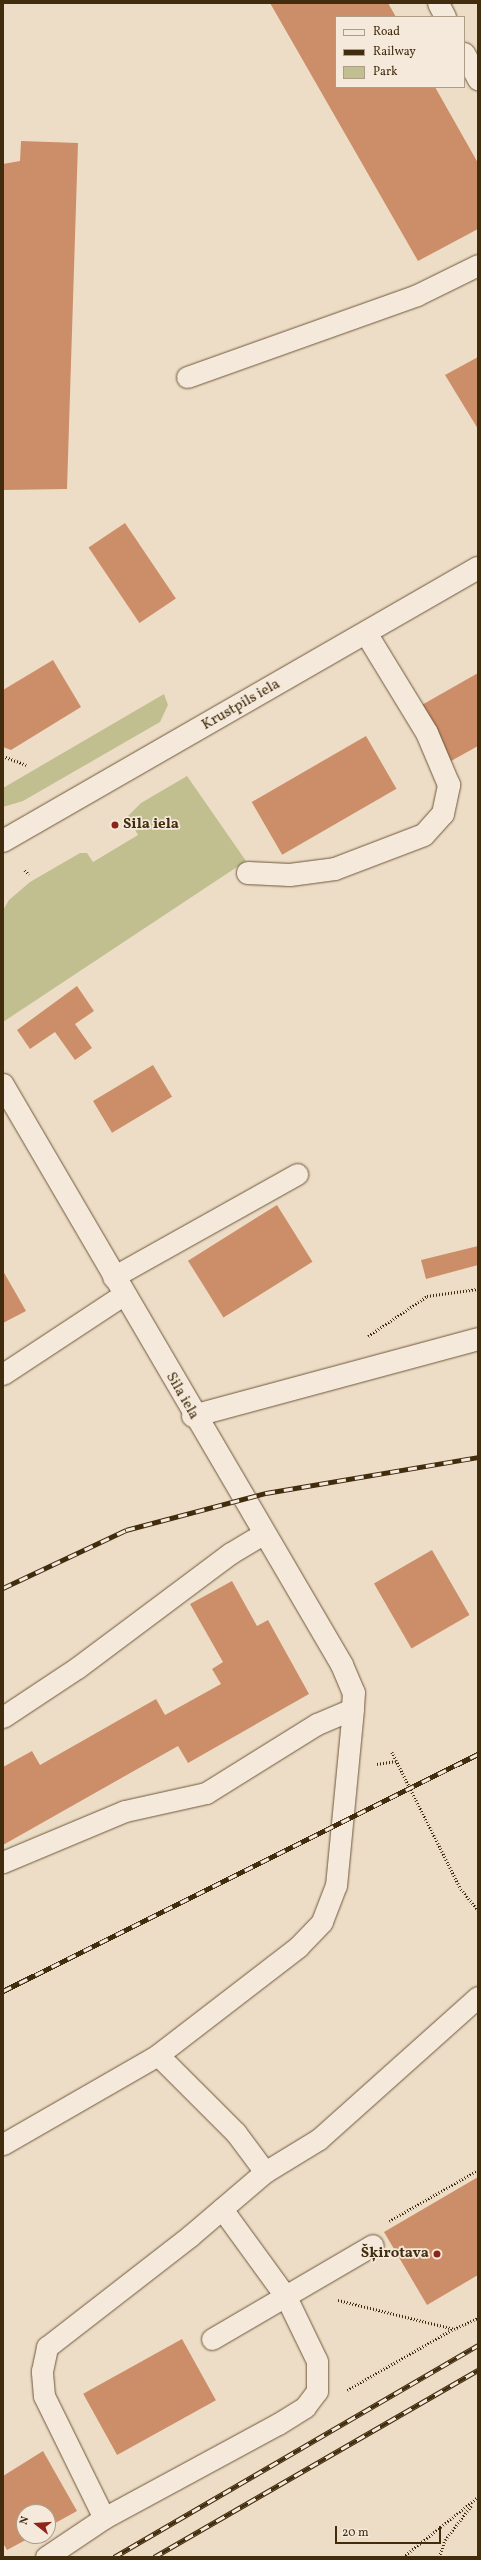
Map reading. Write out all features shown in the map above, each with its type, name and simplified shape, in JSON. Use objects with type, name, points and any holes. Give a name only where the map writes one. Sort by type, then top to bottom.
[{"type":"street","name":"Krustpils iela","points":[[3,841],[478,568]]},
{"type":"street","points":[[248,873],[290,875],[335,869],[424,835],[443,814],[449,785],[427,733],[366,633]]},
{"type":"street","name":"Sila iela","points":[[3,1085],[193,1416],[342,1665],[354,1693],[353,1709]]},
{"type":"street","points":[[193,1416],[478,1339]]},
{"type":"lane","points":[[438,3],[444,16]]},
{"type":"lane","points":[[465,55],[478,79]]},
{"type":"lane","points":[[187,377],[417,295],[478,265]]},
{"type":"lane","points":[[3,1374],[118,1286],[296,1174]]},
{"type":"lane","points":[[3,1717],[77,1668],[232,1553],[264,1533]]},
{"type":"lane","points":[[3,1862],[125,1811],[206,1793],[316,1724],[353,1709],[336,1885],[322,1922],[298,1947],[158,2055],[3,2144]]},
{"type":"lane","points":[[104,2518],[44,2396],[42,2370],[47,2347],[222,2209],[265,2172],[319,2139],[478,1997]]},
{"type":"lane","points":[[158,2055],[236,2133],[265,2172]]},
{"type":"lane","points":[[46,2557],[104,2518],[305,2407],[318,2391],[317,2361],[292,2293],[222,2209]]},
{"type":"lane","points":[[212,2339],[373,2245]]},
{"type":"path","points":[[3,756],[26,765]]},
{"type":"path","points":[[25,870],[29,876]]},
{"type":"path","points":[[362,1338],[427,1296],[478,1289]]},
{"type":"path","points":[[392,1752],[461,1889],[478,1910]]},
{"type":"path","points":[[373,2245],[382,2226],[478,2170]]},
{"type":"path","points":[[292,2293],[454,2329]]},
{"type":"path","points":[[305,2407],[328,2401],[454,2329],[478,2318]]},
{"type":"path","points":[[439,2557],[445,2540],[478,2497]]},
{"type":"path","points":[[402,2557],[473,2503]]},
{"type":"green space","points":[[164,694],[168,705],[160,722],[23,801],[3,807],[3,788]]},
{"type":"green space","points":[[187,776],[246,861],[3,1022],[3,910],[9,900],[30,882],[80,853],[87,853],[93,862],[138,835],[128,816],[141,803]]},
{"type":"building","points":[[270,3],[388,3],[395,16],[335,16],[335,88],[436,88],[478,163],[478,229],[418,261]]},
{"type":"building","points":[[21,141],[78,143],[67,489],[3,490],[3,164],[20,161]]},
{"type":"building","points":[[478,357],[478,429],[445,375]]},
{"type":"building","points":[[125,523],[176,598],[139,623],[89,548]]},
{"type":"building","points":[[53,660],[81,707],[11,750],[3,747],[3,690]]},
{"type":"building","points":[[478,673],[478,746],[451,761],[420,706]]},
{"type":"building","points":[[366,736],[397,789],[282,855],[252,802]]},
{"type":"building","points":[[77,986],[94,1011],[75,1024],[92,1048],[75,1060],[55,1032],[30,1049],[17,1030]]},
{"type":"building","points":[[153,1065],[172,1097],[112,1133],[93,1101]]},
{"type":"building","points":[[277,1205],[313,1262],[223,1317],[188,1261]]},
{"type":"building","points":[[478,1246],[478,1265],[426,1279],[421,1260]]},
{"type":"building","points":[[3,1271],[26,1311],[3,1323]]},
{"type":"building","points":[[432,1550],[470,1615],[411,1648],[374,1584]]},
{"type":"building","points":[[232,1581],[257,1626],[268,1620],[309,1694],[188,1763],[178,1746],[3,1845],[3,1767],[32,1751],[40,1765],[156,1699],[165,1715],[221,1684],[212,1669],[223,1662],[190,1604]]},
{"type":"building","name":"Šķirotava","points":[[478,2177],[478,2275],[427,2305],[384,2232]]},
{"type":"building","points":[[182,2339],[216,2400],[117,2455],[83,2394]]},
{"type":"building","points":[[43,2451],[77,2511],[56,2523],[56,2504],[16,2504],[16,2544],[18,2544],[7,2550],[3,2543],[3,2476]]},
{"type":"railway","points":[[3,1588],[126,1530],[266,1493],[478,1457]]},
{"type":"railway","points":[[3,1991],[478,1754]]},
{"type":"railway","points":[[114,2557],[478,2345]]},
{"type":"railway","points":[[154,2557],[478,2370]]},
{"type":"place","name":"Sila iela","points":[[115,825]]},
{"type":"place","name":"Šķirotava","points":[[437,2254]]}]
